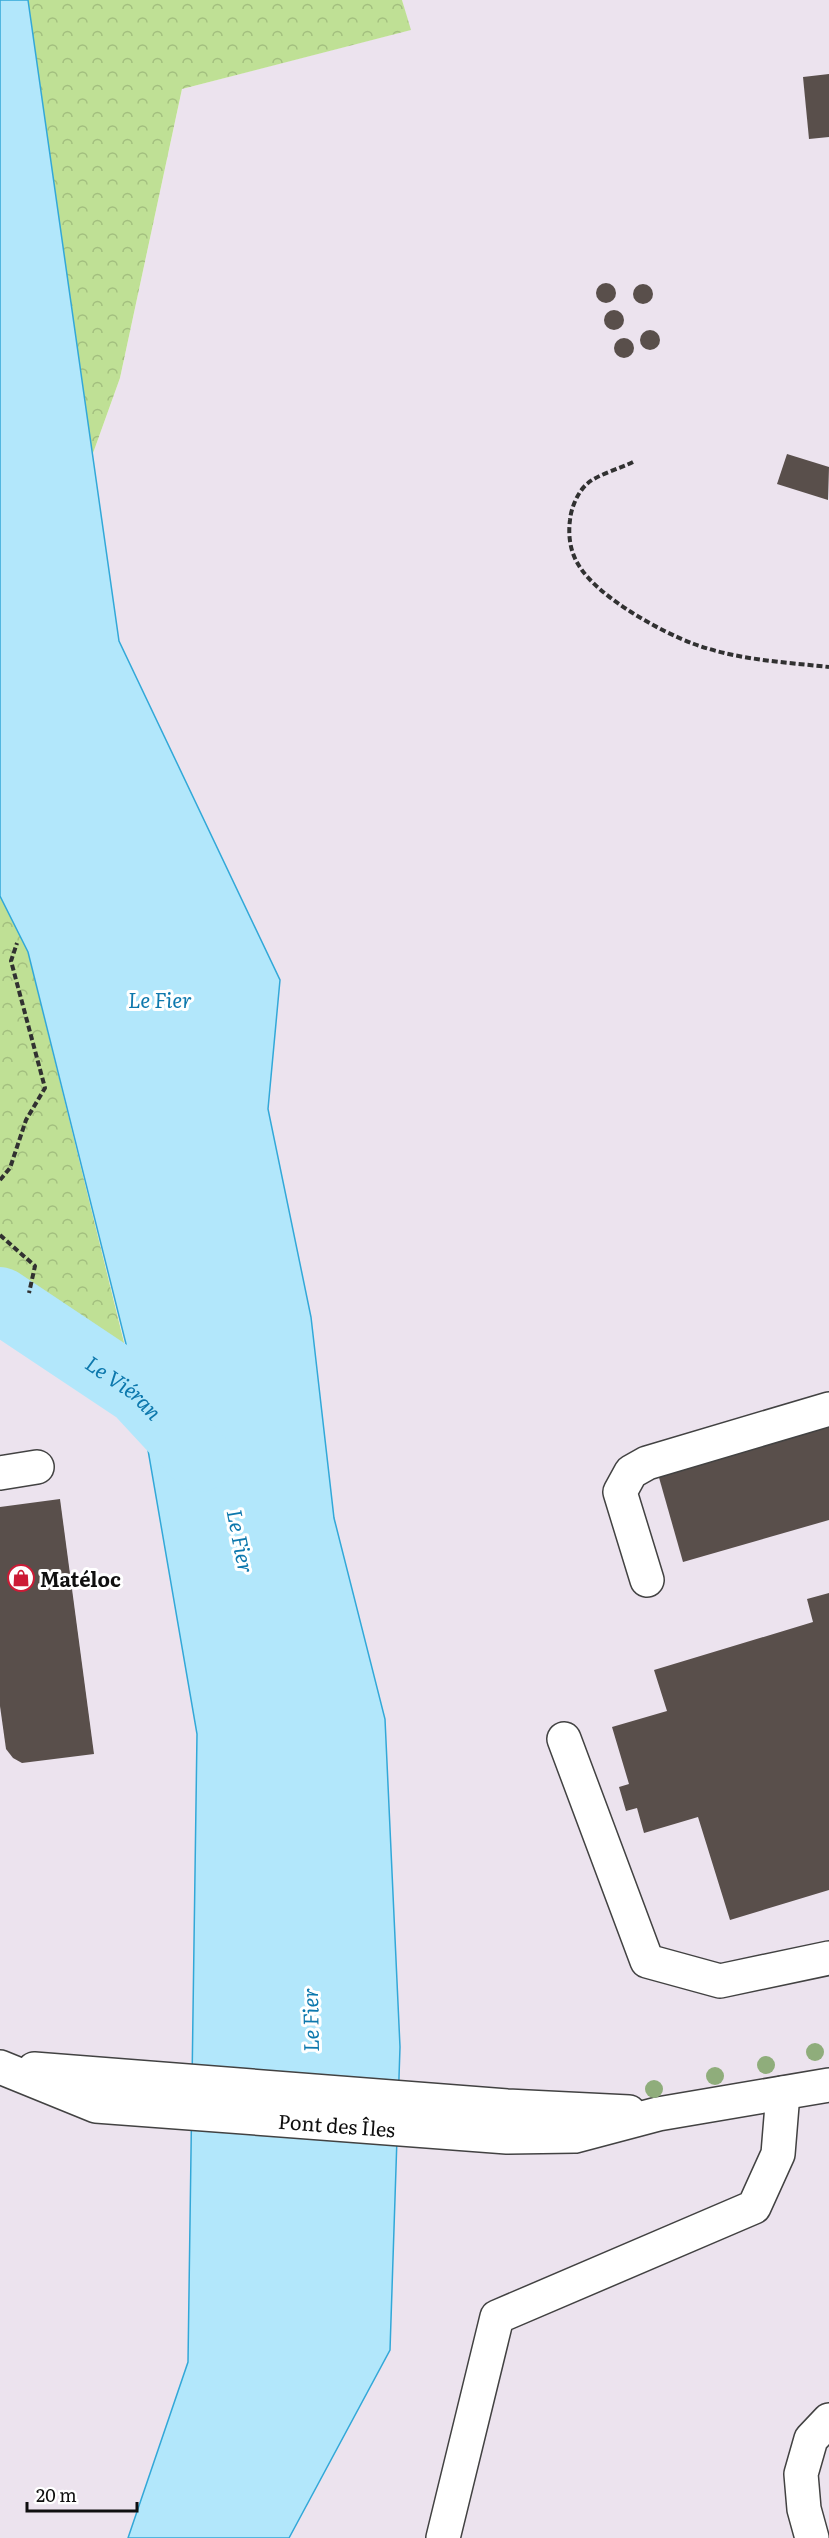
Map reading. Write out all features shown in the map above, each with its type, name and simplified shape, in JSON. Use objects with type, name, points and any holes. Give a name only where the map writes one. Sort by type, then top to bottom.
[{"type":"street","points":[[647,1580],[620,1492],[631,1472],[647,1463],[829,1409]]},
{"type":"street","points":[[0,1473],[37,1467]]},
{"type":"street","points":[[564,1739],[648,1961],[720,1981],[829,1958]]},
{"type":"street","name":"Pont des Îles","points":[[0,2066],[167,2096],[507,2121],[658,2114],[829,2085]]},
{"type":"street","points":[[443,2538],[497,2317],[754,2207],[778,2154],[783,2093]]},
{"type":"street","points":[[812,2538],[804,2509],[801,2474],[811,2439],[829,2420]]},
{"type":"path","points":[[633,462],[588,483],[577,498],[570,516],[569,532],[571,548],[586,576],[636,615],[693,643],[755,660],[829,667]]},
{"type":"path","points":[[0,1180],[10,1168],[26,1120],[45,1088],[11,961],[17,943]]},
{"type":"path","points":[[0,1235],[35,1266],[29,1293]]},
{"type":"shaded area","points":[[402,0],[829,0],[829,2538],[0,2538],[0,1302],[134,1382],[28,952],[0,896],[0,458],[92,456],[120,378],[182,89],[410,30]]},
{"type":"green space","points":[[28,0],[402,0],[411,30],[182,89],[120,378],[92,456]]},
{"type":"green space","points":[[0,896],[28,952],[134,1383],[0,1302]]},
{"type":"water","name":"Le Fier","points":[[0,0],[28,0],[119,641],[280,980],[268,1109],[311,1317],[334,1518],[385,1719],[400,2047],[390,2350],[289,2538],[128,2538],[188,2362],[197,1734],[138,1392],[28,952],[0,896]]},
{"type":"building","points":[[829,74],[829,137],[809,139],[803,77]]},
{"type":"building","points":[[606,283],[613,286],[616,293],[613,300],[606,303],[599,300],[596,293],[599,286]]},
{"type":"building","points":[[643,284],[650,287],[653,294],[650,301],[643,304],[636,301],[633,294],[636,287]]},
{"type":"building","points":[[614,310],[621,313],[624,320],[621,327],[614,330],[607,327],[604,320],[607,313]]},
{"type":"building","points":[[650,330],[657,333],[660,340],[657,347],[650,350],[643,347],[640,340],[643,333]]},
{"type":"building","points":[[624,338],[631,341],[634,348],[631,355],[624,358],[617,355],[614,348],[617,341]]},
{"type":"building","points":[[787,454],[829,467],[828,500],[777,484]]},
{"type":"building","points":[[829,1425],[829,1520],[683,1562],[658,1474]]},
{"type":"building","points":[[60,1499],[94,1754],[22,1763],[13,1758],[6,1749],[0,1706],[0,1507]]},
{"type":"building","points":[[829,1593],[829,1890],[730,1920],[698,1817],[644,1833],[637,1808],[626,1811],[619,1787],[629,1784],[612,1727],[667,1711],[654,1670],[813,1622],[807,1599]]},
{"type":"waterway","name":"Le Viéran","points":[[0,1300],[138,1392],[200,1459]]},
{"type":"place","name":"Matéloc","points":[[21,1578]]}]
